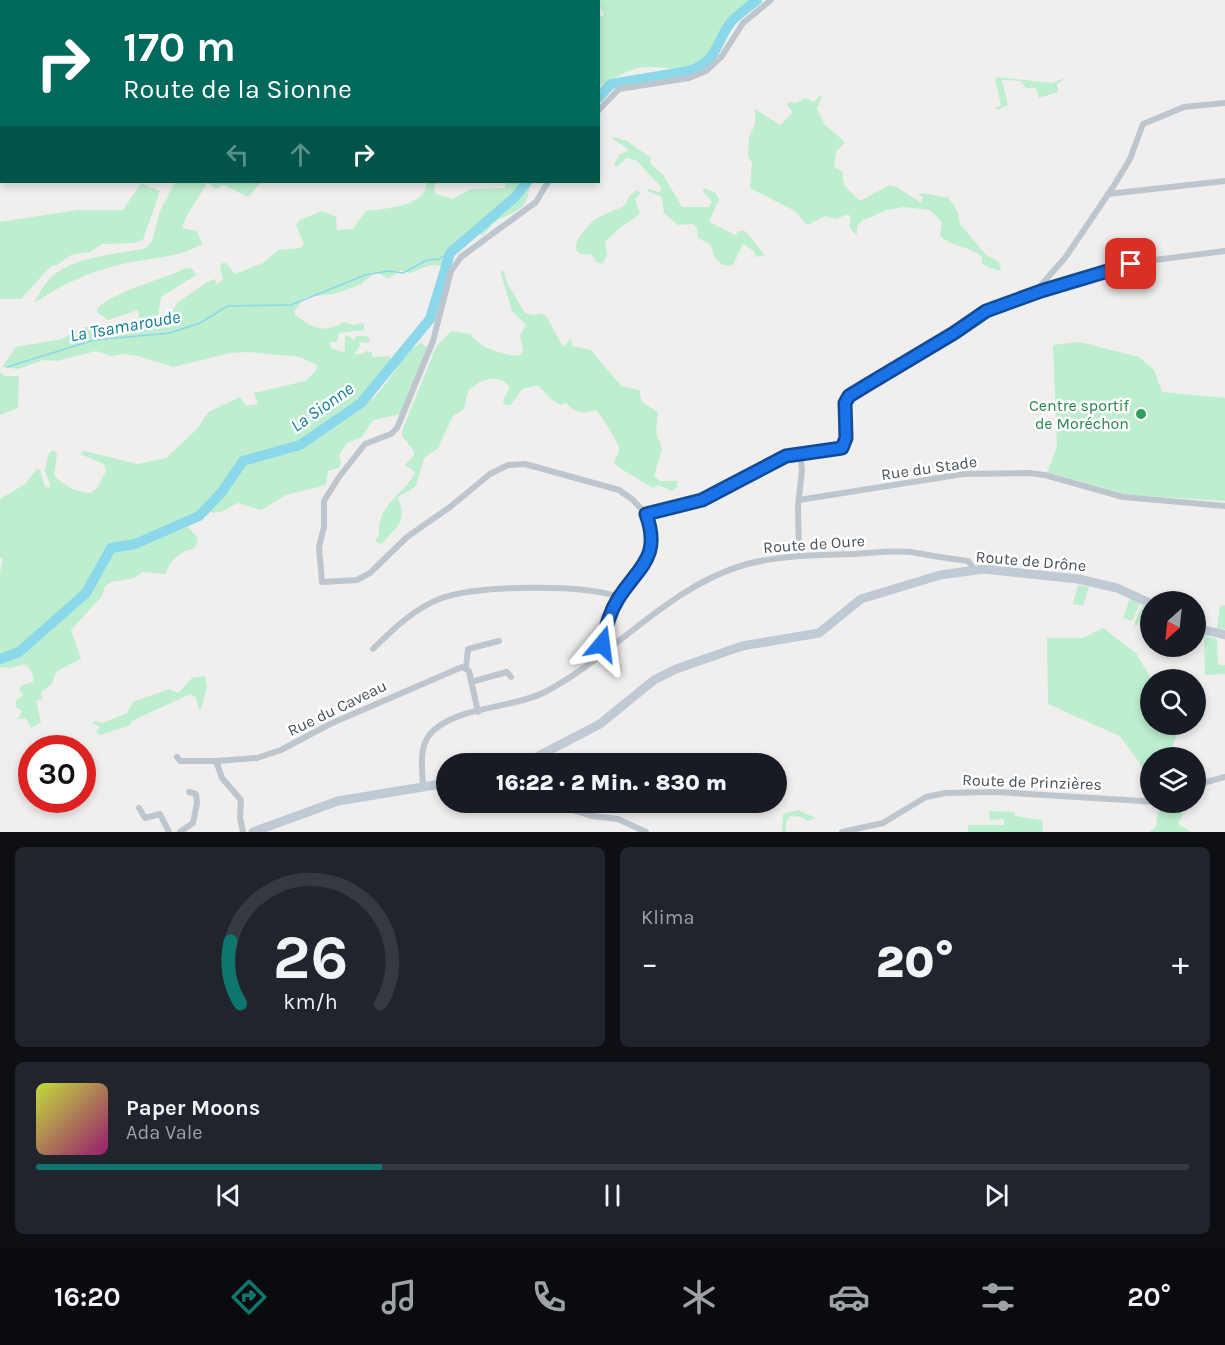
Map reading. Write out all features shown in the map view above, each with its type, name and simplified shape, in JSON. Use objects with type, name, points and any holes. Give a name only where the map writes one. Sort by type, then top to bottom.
[{"type":"street","points":[[600,109],[619,89],[689,78],[706,71],[720,58],[743,23],[771,0]]},
{"type":"street","points":[[1041,291],[1041,285],[1067,256],[1130,159],[1138,131],[1144,122],[1187,106],[1225,103]]},
{"type":"street","points":[[1108,195],[1225,181]]},
{"type":"street","points":[[547,183],[536,202],[461,257],[452,268],[436,334],[397,428],[391,434],[365,444],[339,477],[324,501],[324,527],[319,547],[323,562],[321,580],[326,583],[357,580],[370,573],[407,537],[450,507],[490,474],[508,465],[525,464],[619,490],[633,500],[646,514],[651,538],[648,560],[619,597],[607,626],[602,647],[604,653]]},
{"type":"street","points":[[646,514],[686,506],[768,464],[800,453],[842,448],[846,438],[845,403],[849,396],[986,311],[1041,291],[1143,261],[1225,251]]},
{"type":"street","points":[[798,556],[799,500],[802,481],[800,453]]},
{"type":"street","name":"Rue du Stade","points":[[799,500],[957,475],[1028,473],[1042,474],[1123,497],[1225,506]]},
{"type":"street","name":"Route de Oure","points":[[423,785],[423,747],[428,735],[448,720],[512,705],[541,694],[604,653],[649,615],[727,572],[759,561],[798,556],[907,552],[968,561],[974,569]]},
{"type":"street","name":"Route de Drône","points":[[544,753],[600,724],[654,680],[688,664],[742,646],[819,633],[829,627],[853,604],[869,595],[947,573],[974,569],[1093,582],[1117,588],[1140,598]]},
{"type":"street","points":[[373,649],[422,608],[444,597],[462,593],[574,588],[619,597]]},
{"type":"street","points":[[1206,630],[1225,635]]},
{"type":"street","points":[[478,712],[466,668],[468,649],[499,641]]},
{"type":"street","name":"Rue du Caveau","points":[[177,757],[180,761],[257,758],[281,750],[330,723],[458,669],[466,668]]},
{"type":"street","points":[[471,682],[507,672],[511,677]]},
{"type":"street","points":[[216,761],[220,775],[242,800],[240,819],[243,832]]},
{"type":"street","points":[[1206,782],[1225,777]]},
{"type":"street","points":[[253,832],[320,806],[436,784]]},
{"type":"street","points":[[180,832],[192,825],[194,821],[197,799],[196,794],[189,792]]},
{"type":"street","name":"Route de Prinzières","points":[[842,832],[883,823],[926,797],[945,793],[996,792],[1140,801]]},
{"type":"street","points":[[139,808],[144,819],[160,814],[169,832]]},
{"type":"street","points":[[582,813],[618,819],[646,832]]},
{"type":"green space","points":[[600,0],[751,0],[736,15],[712,52],[697,65],[678,68],[640,68],[628,71],[600,85],[600,16],[603,16],[604,12],[600,7]]},
{"type":"green space","points":[[998,77],[1052,83],[1067,77],[1057,84],[1058,92],[1039,98],[1036,88],[1026,88],[1021,81],[1002,80],[1008,105],[997,110],[995,108],[1001,105],[995,79]]},
{"type":"green space","points":[[819,96],[822,97],[817,109],[825,125],[845,142],[836,152],[834,167],[842,171],[844,185],[860,201],[889,185],[897,187],[921,203],[923,197],[919,195],[922,193],[949,198],[958,213],[960,224],[986,255],[999,262],[1001,270],[982,264],[982,257],[977,253],[940,236],[942,222],[930,210],[904,207],[887,210],[863,220],[857,226],[857,234],[849,226],[851,218],[848,214],[836,219],[825,216],[807,225],[795,211],[750,188],[752,163],[748,156],[749,138],[755,124],[755,109],[780,125],[793,112],[787,106],[789,102],[796,103],[805,98],[814,102]]},
{"type":"green space","points":[[614,137],[627,141],[651,158],[650,163],[664,176],[682,207],[709,207],[712,202],[703,191],[704,188],[715,193],[719,199],[709,222],[735,235],[739,231],[745,231],[765,255],[756,257],[754,251],[743,244],[733,265],[720,263],[713,254],[711,245],[698,238],[697,228],[693,224],[678,225],[664,213],[662,197],[647,191],[649,189],[659,192],[662,188],[636,160],[626,158],[617,167],[614,166],[619,155],[629,150],[613,139]]},
{"type":"green space","points":[[141,183],[160,191],[143,240],[134,243],[102,244],[90,252],[71,255],[57,265],[51,266],[21,299],[0,299],[0,222],[78,210],[123,210]]},
{"type":"green space","points":[[174,183],[206,183],[182,228],[197,231],[202,244],[173,255],[122,264],[98,271],[65,284],[34,303],[46,283],[66,267],[92,258],[146,248],[152,241],[160,211]]},
{"type":"green space","points":[[209,183],[260,183],[248,197],[224,185],[215,189]]},
{"type":"green space","points":[[427,183],[435,183],[434,193],[452,199],[471,189],[505,188],[506,183],[532,183],[529,186],[526,201],[519,209],[494,222],[483,235],[468,235],[457,242],[443,266],[431,265],[410,273],[401,270],[388,279],[379,273],[374,273],[360,285],[334,294],[305,297],[295,310],[295,315],[318,328],[330,328],[344,322],[353,325],[364,323],[364,330],[339,333],[337,342],[330,342],[331,348],[345,353],[347,335],[354,340],[356,336],[366,336],[370,339],[368,343],[359,342],[360,346],[354,354],[362,354],[366,351],[372,352],[372,357],[389,356],[392,361],[363,398],[362,401],[365,404],[380,390],[414,348],[421,343],[427,347],[400,414],[373,420],[362,437],[347,443],[339,455],[341,463],[339,468],[328,471],[326,485],[286,495],[261,510],[238,503],[214,513],[205,509],[203,513],[187,518],[188,527],[198,538],[195,548],[176,557],[166,574],[143,572],[134,578],[111,582],[105,586],[102,596],[71,630],[81,659],[57,671],[51,685],[41,692],[42,699],[36,700],[41,722],[31,728],[26,718],[18,719],[22,711],[16,707],[16,700],[23,696],[19,689],[22,685],[33,682],[33,679],[31,671],[24,664],[11,668],[0,667],[0,572],[3,559],[0,557],[0,499],[25,484],[37,469],[40,470],[45,487],[49,488],[45,470],[49,453],[54,450],[57,454],[54,475],[70,488],[91,493],[98,487],[106,471],[104,464],[80,454],[84,451],[137,464],[166,458],[197,429],[208,412],[240,397],[246,406],[258,404],[254,393],[305,381],[316,371],[317,365],[300,357],[248,352],[230,353],[173,367],[138,356],[124,354],[111,356],[96,351],[57,361],[43,360],[18,369],[2,367],[16,347],[62,339],[84,327],[118,328],[133,324],[139,318],[138,310],[108,320],[98,313],[97,309],[126,291],[186,268],[193,269],[196,275],[161,297],[158,317],[163,318],[170,314],[178,302],[209,281],[215,279],[217,284],[223,280],[220,266],[222,263],[226,263],[235,274],[263,263],[278,250],[300,248],[304,244],[296,225],[300,220],[322,211],[336,217],[337,230],[353,229],[366,211],[412,202],[425,191]]},
{"type":"green space","points":[[637,190],[641,193],[635,199],[640,214],[605,242],[607,255],[602,264],[596,262],[592,255],[578,252],[576,244],[591,223],[625,205],[630,195]]},
{"type":"green space","points":[[500,270],[504,272],[507,283],[525,313],[534,315],[542,313],[547,317],[563,347],[571,338],[572,346],[591,350],[621,386],[639,390],[642,402],[658,412],[656,432],[662,449],[654,476],[660,481],[678,481],[677,487],[672,491],[658,485],[653,488],[618,467],[614,462],[618,445],[596,410],[580,412],[566,403],[561,405],[551,399],[538,385],[522,389],[511,405],[505,405],[503,401],[510,387],[500,380],[489,379],[468,391],[464,409],[453,416],[438,448],[424,458],[416,486],[398,497],[402,513],[399,524],[382,544],[377,543],[375,540],[379,536],[382,515],[415,472],[405,465],[414,455],[414,451],[402,436],[402,431],[436,347],[451,331],[471,334],[485,347],[500,353],[520,355],[523,351],[520,335],[526,325],[512,311]]},
{"type":"green space","name":"Centre sportif de Moréchon","points":[[1080,342],[1139,357],[1154,370],[1162,392],[1225,398],[1225,501],[1129,495],[1047,472],[1057,447],[1053,345]]},
{"type":"green space","points":[[0,372],[5,376],[19,376],[18,408],[0,415]]},
{"type":"green space","points":[[1078,585],[1089,587],[1083,606],[1073,604]]},
{"type":"green space","points":[[1130,598],[1140,603],[1132,621],[1123,618]]},
{"type":"green space","points":[[1225,605],[1225,629],[1217,628],[1220,606]]},
{"type":"green space","points":[[1140,611],[1140,621],[1136,626],[1134,624]]},
{"type":"green space","points":[[1103,628],[1136,653],[1145,669],[1140,669],[1140,735],[1176,735],[1172,747],[1140,747],[1140,764],[1120,736],[1048,704],[1047,638],[1083,638]]},
{"type":"green space","points":[[1206,636],[1217,639],[1218,665],[1225,665],[1225,674],[1206,675]]},
{"type":"green space","points":[[205,676],[207,687],[201,709],[199,710],[196,698],[190,694],[132,721],[130,725],[100,735],[96,732],[100,727],[93,723],[95,721],[103,723],[127,713],[133,702],[169,689],[178,693],[192,678]]},
{"type":"green space","points":[[798,810],[816,818],[808,821],[801,817],[790,816],[786,822],[786,832],[782,832],[783,814]]},
{"type":"green space","points":[[989,811],[1014,812],[1015,816],[1042,820],[1043,832],[968,832],[968,825],[1004,825],[1004,819],[990,820]]},
{"type":"green space","points":[[1159,813],[1182,813],[1178,824],[1191,832],[1149,832],[1156,827]]},
{"type":"waterway","name":"La Sionne","points":[[600,96],[611,84],[689,71],[699,67],[711,56],[731,22],[757,0]]},
{"type":"waterway","name":"La Sionne","points":[[0,659],[19,652],[86,593],[111,548],[135,544],[199,516],[221,493],[243,461],[300,445],[361,403],[430,319],[450,253],[515,197],[526,183]]},
{"type":"waterway","name":"La Tsamaroude","points":[[7,367],[94,340],[170,333],[200,323],[228,306],[291,305],[365,275],[389,271],[403,273],[427,260],[439,259],[450,253]]},
{"type":"place","name":"Centre sportif de Moréchon","points":[[1141,414]]},
{"type":"route","points":[[602,644],[616,602],[648,560],[651,538],[646,514],[686,506],[702,500],[786,456],[811,450],[842,448],[846,438],[845,403],[849,396],[954,333],[986,311],[1041,291],[1131,264]]}]
